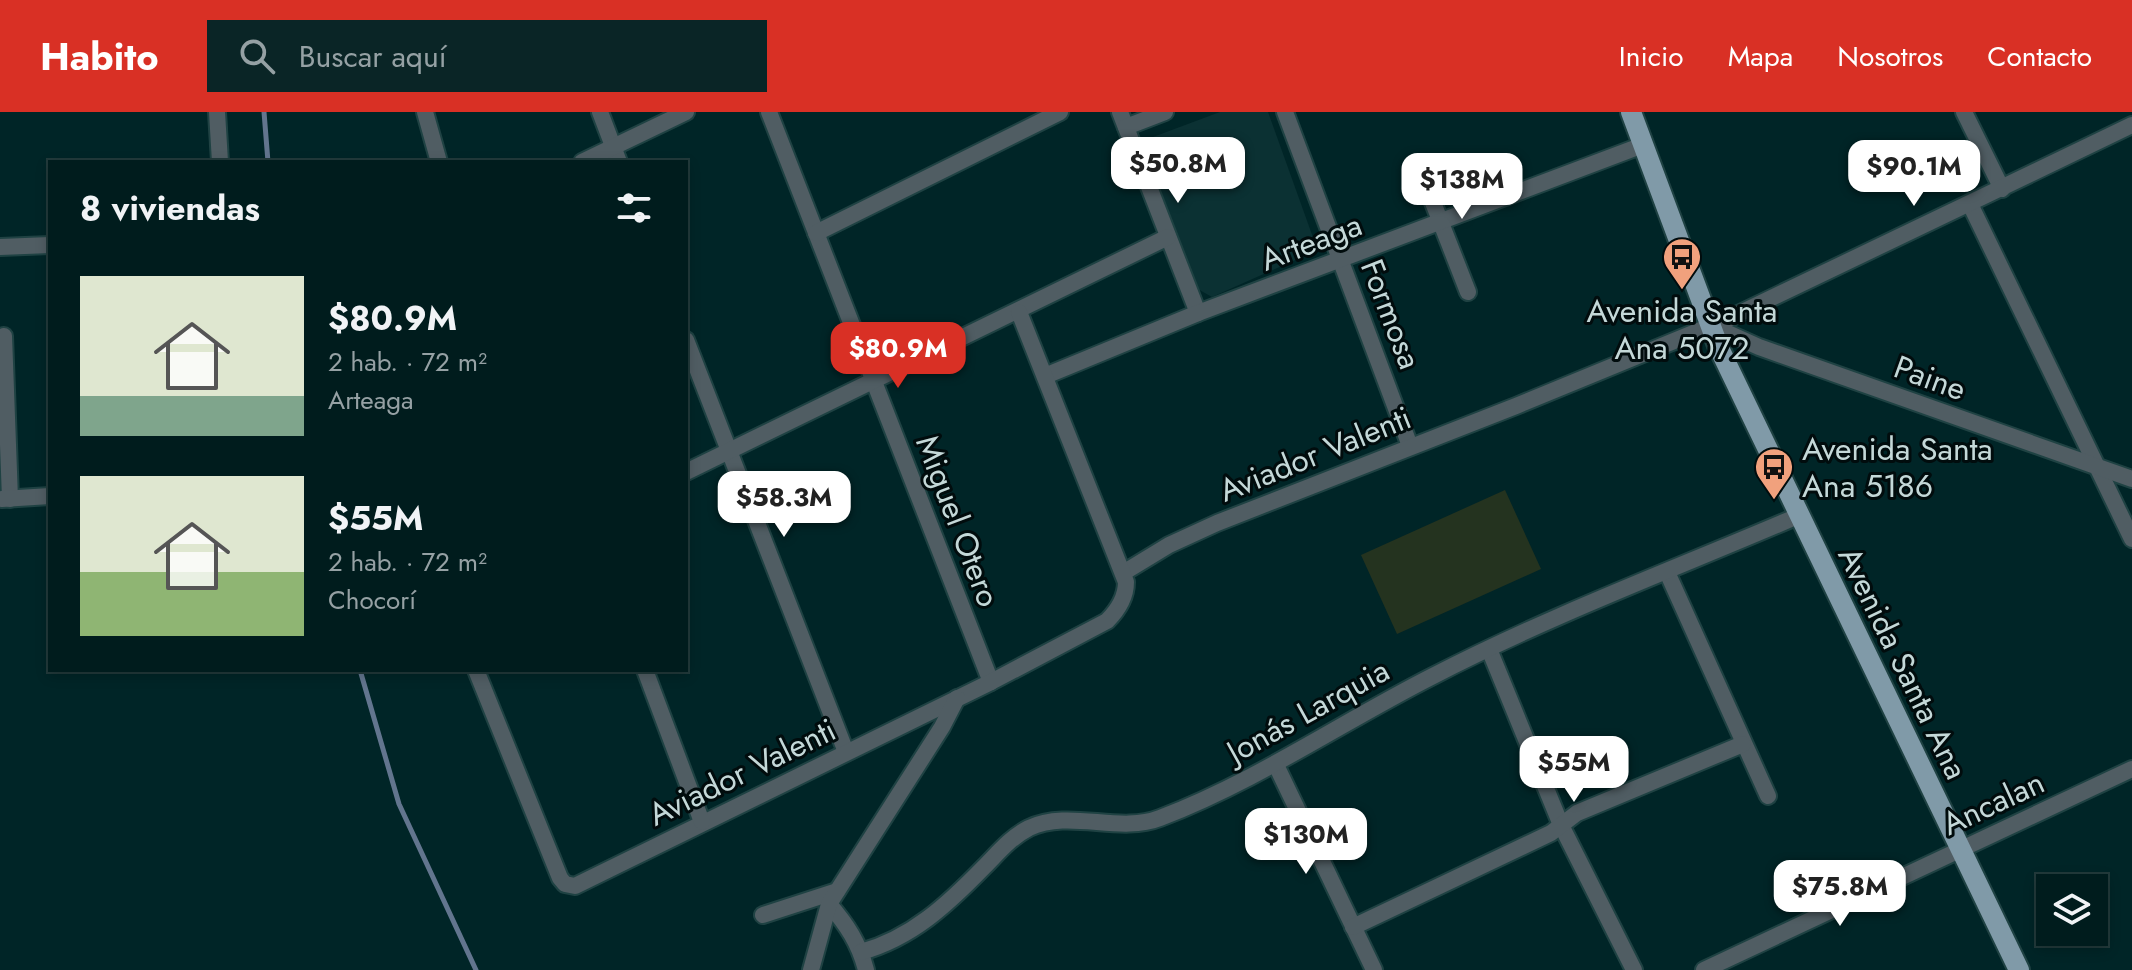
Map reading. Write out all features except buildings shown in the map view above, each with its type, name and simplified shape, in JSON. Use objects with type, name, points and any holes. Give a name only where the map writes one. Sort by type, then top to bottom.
[{"type":"main road","name":"Avenida Santa Ana","points":[[1631,112],[1719,348],[2019,970]]},
{"type":"street","points":[[217,112],[220,160]]},
{"type":"street","points":[[425,112],[438,160]]},
{"type":"street","points":[[600,112],[617,155]]},
{"type":"street","points":[[592,160],[617,155],[686,112]]},
{"type":"street","name":"Miguel Otero","points":[[769,112],[991,682]]},
{"type":"street","points":[[816,233],[1060,112]]},
{"type":"street","points":[[1165,112],[1123,120],[1198,313]]},
{"type":"street","name":"Formosa","points":[[1285,112],[1410,446]]},
{"type":"street","points":[[1964,112],[2002,189]]},
{"type":"street","name":"Aviador Valenti","points":[[477,672],[560,878],[565,884],[583,884],[702,822],[991,682],[1107,621],[1126,594],[1123,573],[1169,545],[1710,325],[2132,125]]},
{"type":"street","name":"Arteaga","points":[[1045,376],[1198,313],[1643,145]]},
{"type":"street","points":[[1418,164],[1468,292]]},
{"type":"street","points":[[1970,204],[2132,539]]},
{"type":"street","points":[[688,471],[1168,237]]},
{"type":"street","points":[[0,247],[48,245]]},
{"type":"street","points":[[1019,312],[1123,573]]},
{"type":"street","name":"Paine","points":[[1710,325],[1759,347],[2132,479]]},
{"type":"street","points":[[4,336],[5,499],[48,496]]},
{"type":"street","points":[[688,345],[846,752]]},
{"type":"street","name":"Jonás Larquia","points":[[861,952],[899,939],[921,924],[952,899],[1012,839],[1028,828],[1050,822],[1143,823],[1161,818],[1276,765],[1381,703],[1489,649],[1798,516]]},
{"type":"street","points":[[1667,572],[1768,796]]},
{"type":"street","points":[[1489,649],[1561,825],[1634,970]]},
{"type":"street","points":[[646,672],[702,822]]},
{"type":"street","points":[[811,970],[833,898],[942,727],[957,698]]},
{"type":"street","points":[[1353,927],[1551,833],[1577,813],[1743,744]]},
{"type":"street","points":[[1276,765],[1374,970]]},
{"type":"street","name":"Ancalan","points":[[1704,970],[2132,769]]},
{"type":"street","points":[[763,915],[833,898]]},
{"type":"street","points":[[833,898],[861,952],[866,970]]},
{"type":"shaded area","points":[[1220,112],[1268,112],[1315,243],[1311,253],[1212,297],[1196,288],[1141,144]]},
{"type":"green space","points":[[1505,490],[1541,569],[1397,634],[1361,555]]},
{"type":"waterway","points":[[264,112],[268,160]]},
{"type":"waterway","points":[[361,672],[399,804],[476,970]]},
{"type":"place","name":"Avenida Santa Ana 5072","points":[[1682,291]]},
{"type":"place","name":"Avenida Santa Ana 5186","points":[[1774,501]]}]
